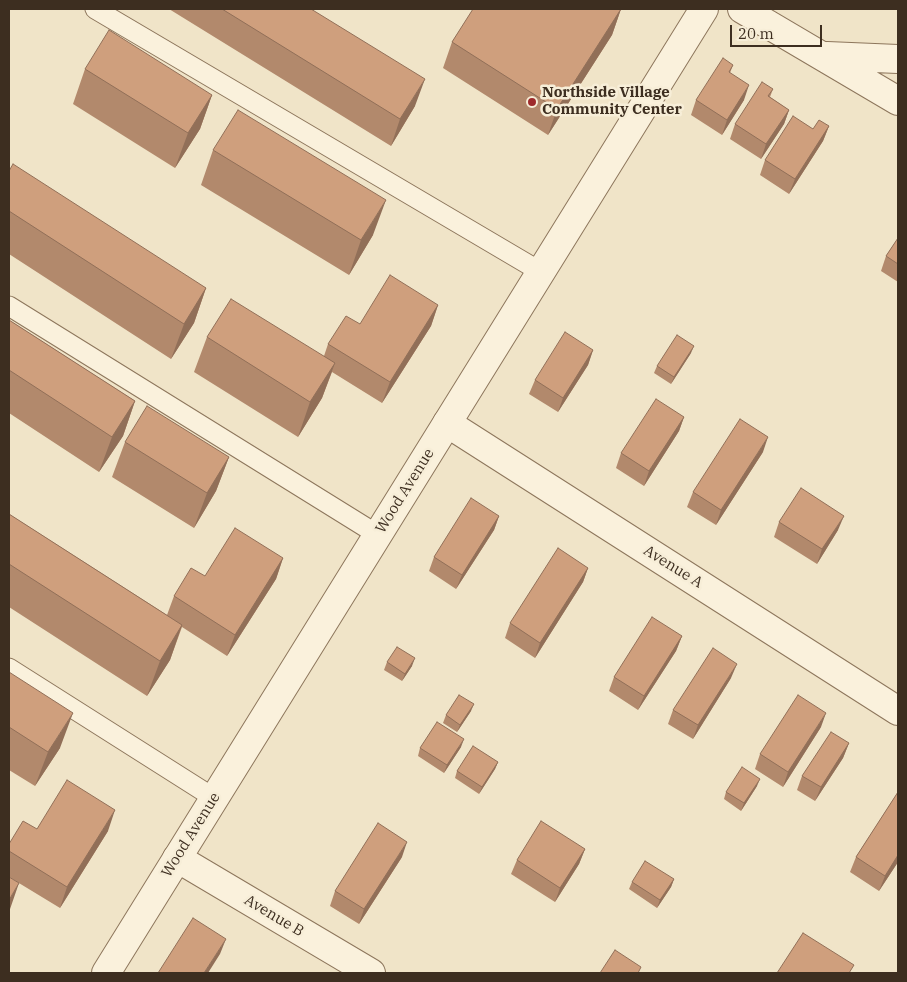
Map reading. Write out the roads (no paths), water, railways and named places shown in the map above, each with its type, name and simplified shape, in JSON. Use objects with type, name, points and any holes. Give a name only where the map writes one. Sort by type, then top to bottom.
[{"type":"street","name":"Wood Avenue","points":[[106,973],[704,9]]},
{"type":"street","points":[[742,9],[898,101]]},
{"type":"street","points":[[822,56],[898,59]]},
{"type":"street","name":"Avenue A","points":[[447,423],[898,711]]},
{"type":"street","name":"Avenue B","points":[[177,858],[371,973]]},
{"type":"lane","points":[[95,9],[541,272]]},
{"type":"lane","points":[[9,306],[378,535]]},
{"type":"lane","points":[[9,668],[214,798]]},
{"type":"place","name":"Northside Village Community Center","points":[[532,102]]}]
